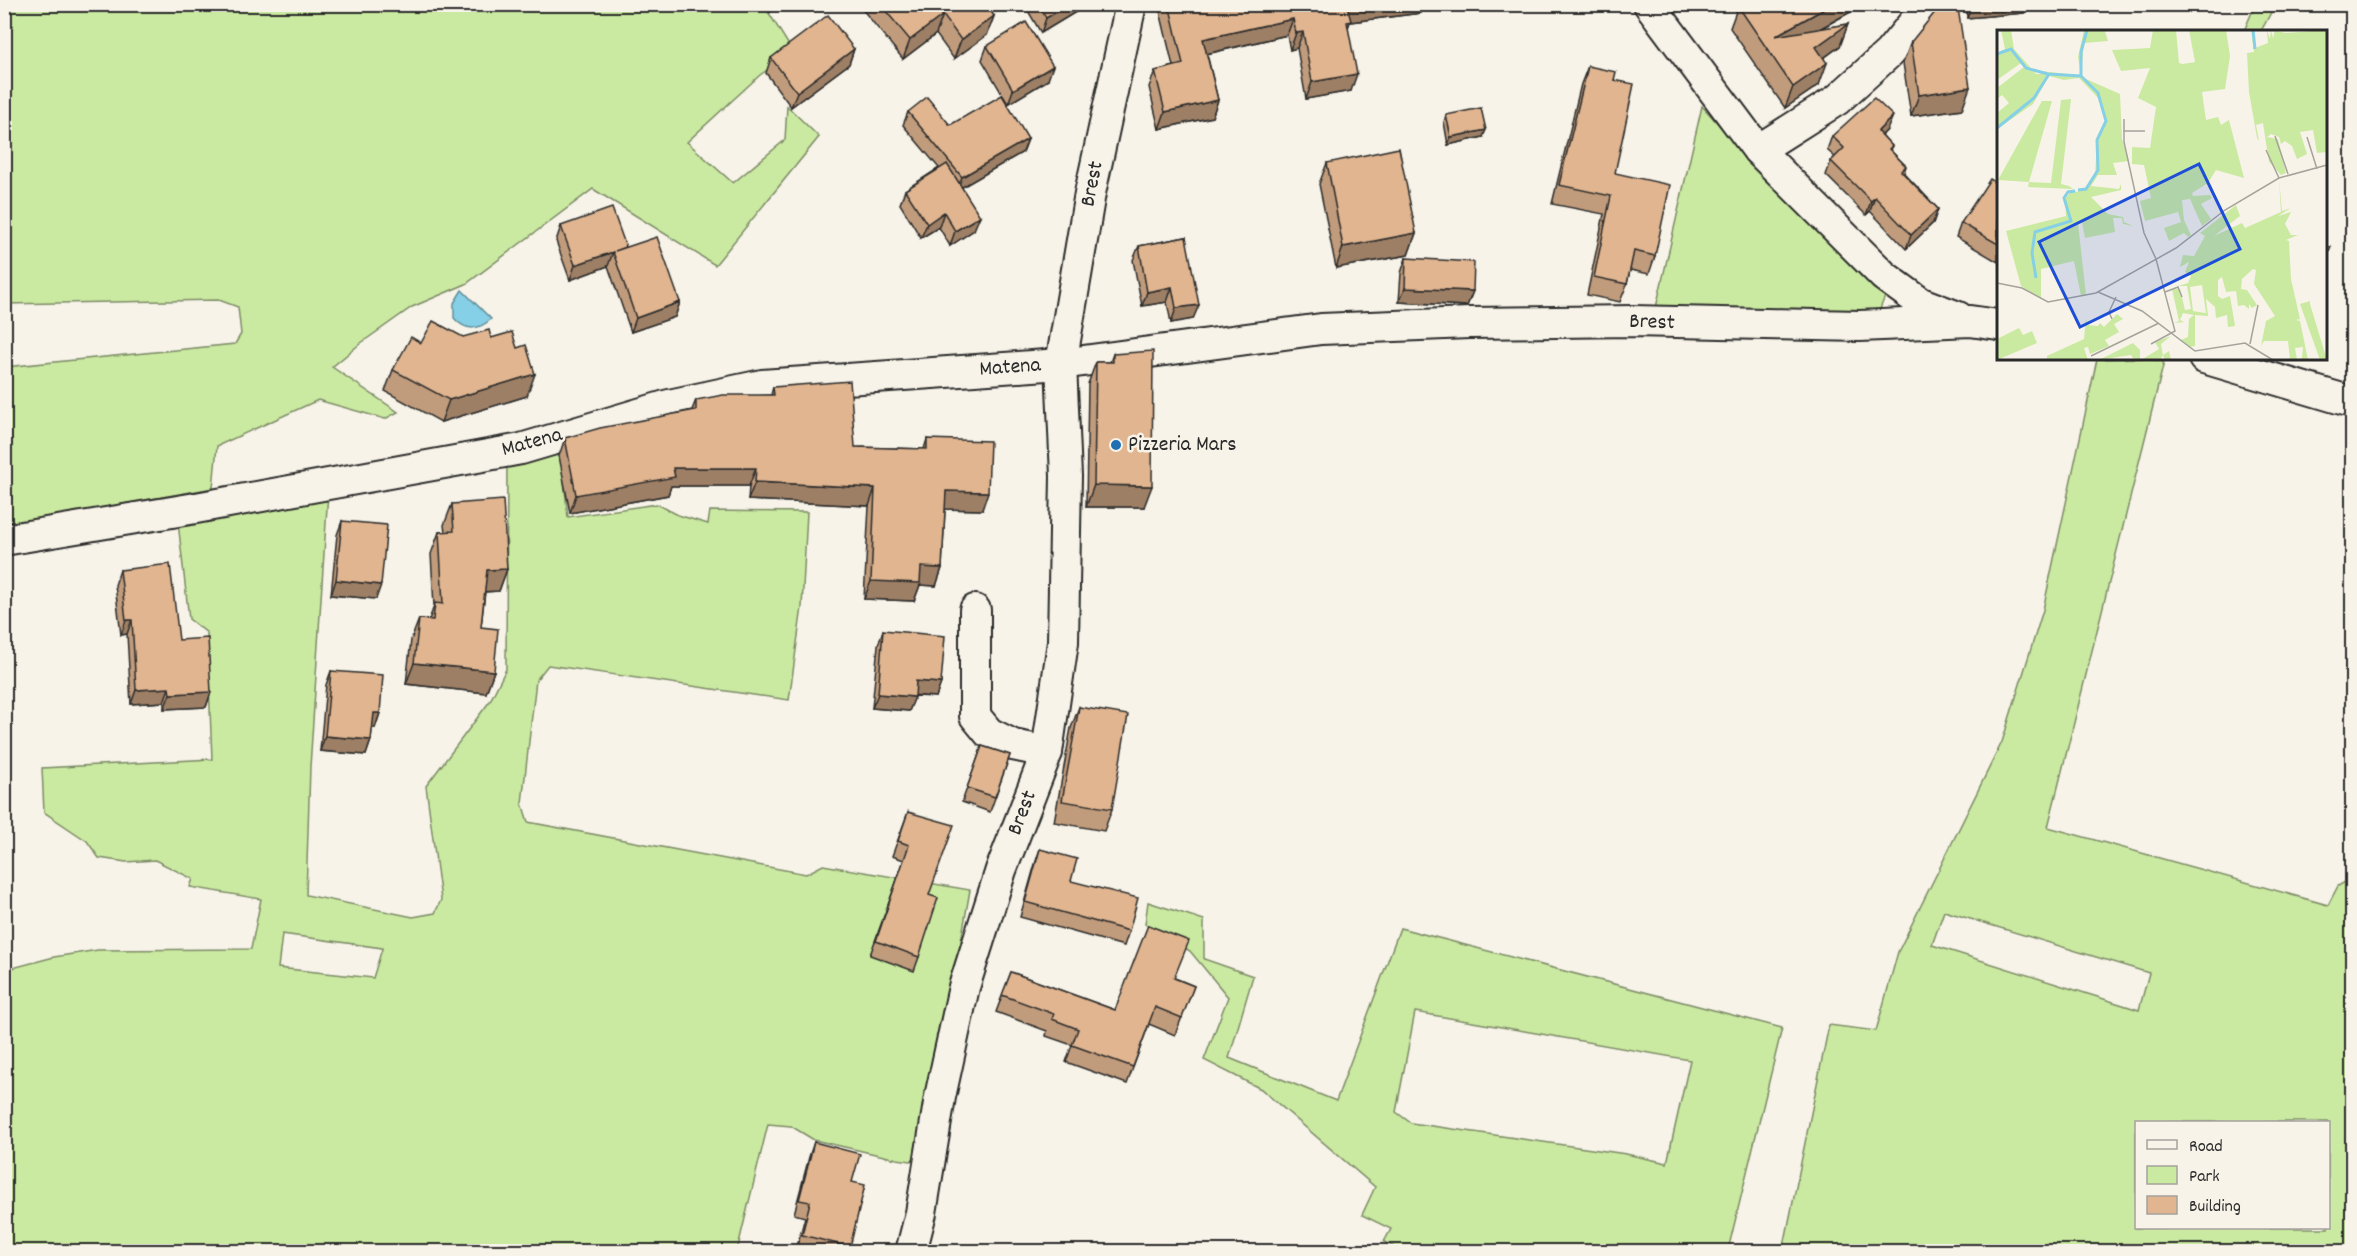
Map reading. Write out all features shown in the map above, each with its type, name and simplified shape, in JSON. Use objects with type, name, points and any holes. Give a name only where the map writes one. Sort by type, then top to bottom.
[{"type":"street","name":"Brest","points":[[911,1251],[921,1213],[940,1097],[964,987],[1001,870],[1047,752],[1063,642],[1066,476],[1061,364],[1090,193],[1131,4]]},
{"type":"street","name":"Brest","points":[[1649,4],[1758,150],[1884,276],[1921,303],[1984,323]]},
{"type":"street","points":[[1758,150],[1837,100],[1889,53],[1929,4]]},
{"type":"street","name":"Brest","points":[[1061,364],[1321,329],[1469,323],[1633,321],[1860,326],[1984,323]]},
{"type":"street","points":[[2211,360],[2352,402]]},
{"type":"street","name":"Matena","points":[[4,540],[521,449],[669,405],[762,385],[1061,364]]},
{"type":"street","points":[[975,610],[975,716],[989,733],[1005,741],[1047,752]]},
{"type":"green space","points":[[4,5],[764,5],[793,52],[760,75],[687,142],[733,183],[785,140],[787,106],[819,137],[715,265],[593,189],[466,284],[412,307],[332,367],[398,412],[385,419],[318,400],[217,446],[213,488],[5,525],[5,367],[235,344],[241,334],[238,307],[219,300],[5,304]]},
{"type":"green space","points":[[2255,5],[2275,5],[2262,30],[2244,30]]},
{"type":"green space","points":[[1702,106],[1797,210],[1886,294],[1880,309],[1868,313],[1655,312]]},
{"type":"green space","points":[[2097,360],[2164,362],[2048,827],[2328,905],[2338,886],[2352,878],[2352,1251],[1783,1251],[1829,1025],[1876,1031],[1898,952],[2002,742],[2043,610]],"holes":[[[1944,911],[2149,973],[2139,1010],[1932,945]]]},
{"type":"green space","points":[[560,447],[568,517],[657,504],[678,515],[708,524],[710,511],[807,512],[802,607],[789,700],[548,665],[536,680],[522,803],[528,822],[806,874],[823,865],[970,890],[961,941],[965,959],[920,1152],[911,1161],[897,1159],[814,1140],[791,1126],[768,1124],[737,1251],[5,1252],[5,970],[54,957],[98,950],[251,949],[261,899],[190,887],[193,879],[155,860],[126,862],[99,858],[87,841],[44,812],[42,768],[212,759],[207,633],[189,619],[178,522],[328,492],[310,767],[306,895],[413,917],[435,913],[441,900],[426,786],[490,701],[506,669],[507,459]],"holes":[[[282,934],[382,948],[373,978],[278,968]]]},
{"type":"green space","points":[[1148,902],[1204,920],[1204,959],[1253,976],[1229,1058],[1336,1101],[1400,928],[1782,1028],[1729,1246],[1747,1251],[1404,1252],[1384,1242],[1391,1229],[1362,1215],[1375,1187],[1261,1089],[1204,1060],[1228,997],[1190,951],[1145,924]],"holes":[[[1415,1012],[1690,1060],[1667,1163],[1626,1154],[1411,1123],[1396,1112]]]},
{"type":"water","points":[[462,290],[491,319],[472,328],[463,326],[454,318],[454,303]]},
{"type":"building","points":[[880,4],[986,4],[994,16],[961,40],[943,15],[910,40]]},
{"type":"building","points":[[1038,4],[1070,4],[1046,18]]},
{"type":"building","points":[[1169,4],[1360,4],[1347,6],[1351,21],[1347,22],[1357,74],[1312,82],[1303,32],[1296,33],[1293,19],[1203,39],[1218,100],[1165,112],[1155,71],[1183,64]]},
{"type":"building","points":[[1740,4],[1833,4],[1775,36],[1848,24],[1816,47],[1827,63],[1793,87],[1738,6]]},
{"type":"building","points":[[1958,8],[1970,87],[1919,95],[1911,42],[1936,11]]},
{"type":"building","points":[[828,15],[854,49],[797,92],[771,58]]},
{"type":"building","points":[[1026,22],[1053,66],[1013,90],[987,46]]},
{"type":"building","points":[[1588,66],[1616,72],[1614,80],[1634,84],[1615,173],[1670,185],[1655,256],[1634,251],[1627,284],[1594,277],[1611,196],[1559,185]]},
{"type":"building","points":[[1002,95],[1028,139],[962,177],[908,112],[927,97],[950,125]]},
{"type":"building","points":[[1874,98],[1893,116],[1878,131],[1892,146],[1889,149],[1906,166],[1901,171],[1938,209],[1911,235],[1875,197],[1871,201],[1831,161],[1844,148],[1832,136]]},
{"type":"building","points":[[1481,108],[1486,130],[1451,137],[1446,115]]},
{"type":"building","points":[[1399,148],[1416,233],[1343,247],[1327,163]]},
{"type":"building","points":[[947,164],[980,216],[955,231],[944,212],[927,224],[905,190]]},
{"type":"building","points":[[1990,179],[1997,183],[1997,243],[1961,223]]},
{"type":"building","points":[[612,208],[626,247],[615,251],[657,237],[680,302],[636,318],[613,252],[575,265],[561,226]]},
{"type":"building","points":[[1186,237],[1199,305],[1176,308],[1172,287],[1147,292],[1139,246]]},
{"type":"building","points":[[1406,258],[1474,262],[1473,291],[1405,288]]},
{"type":"building","points":[[433,321],[463,337],[489,330],[491,338],[512,332],[517,348],[526,345],[535,374],[449,400],[393,370],[411,337],[421,343]]},
{"type":"building","name":"Pizzeria Mars","points":[[1153,351],[1152,486],[1094,485],[1096,362],[1113,362],[1113,354]]},
{"type":"building","points":[[850,381],[855,447],[927,449],[927,439],[990,441],[988,492],[946,491],[942,568],[921,567],[920,583],[871,581],[875,488],[755,482],[756,468],[673,468],[675,477],[576,495],[565,438],[600,428],[696,410],[696,400],[723,395],[774,395],[773,387]]},
{"type":"building","points":[[503,500],[507,569],[487,570],[481,627],[498,629],[494,671],[414,663],[419,619],[433,620],[435,603],[443,604],[439,532],[454,531],[452,504]]},
{"type":"building","points":[[342,521],[387,525],[381,585],[336,580]]},
{"type":"building","points":[[170,564],[179,640],[208,638],[211,692],[170,694],[169,688],[136,690],[132,620],[126,620],[120,570]]},
{"type":"building","points":[[883,630],[945,636],[941,683],[916,681],[915,697],[878,694]]},
{"type":"building","points":[[331,671],[383,675],[380,713],[374,713],[371,740],[325,736]]},
{"type":"building","points":[[1079,707],[1128,715],[1112,809],[1062,801]]},
{"type":"building","points":[[982,746],[1010,755],[995,797],[967,788]]},
{"type":"building","points":[[908,812],[954,825],[929,895],[938,898],[919,957],[876,941],[909,845],[898,841]]},
{"type":"building","points":[[1040,849],[1077,859],[1071,881],[1138,898],[1129,931],[1025,902]]},
{"type":"building","points":[[1148,925],[1189,941],[1174,978],[1194,986],[1182,1018],[1155,1007],[1133,1067],[1072,1045],[1078,1029],[1052,1019],[1054,1014],[1002,995],[1011,972],[1115,1010]]},
{"type":"building","points":[[814,1142],[860,1154],[852,1182],[865,1185],[850,1247],[802,1235],[810,1202],[799,1200]]},
{"type":"place","name":"Pizzeria Mars","points":[[1116,445]]}]
